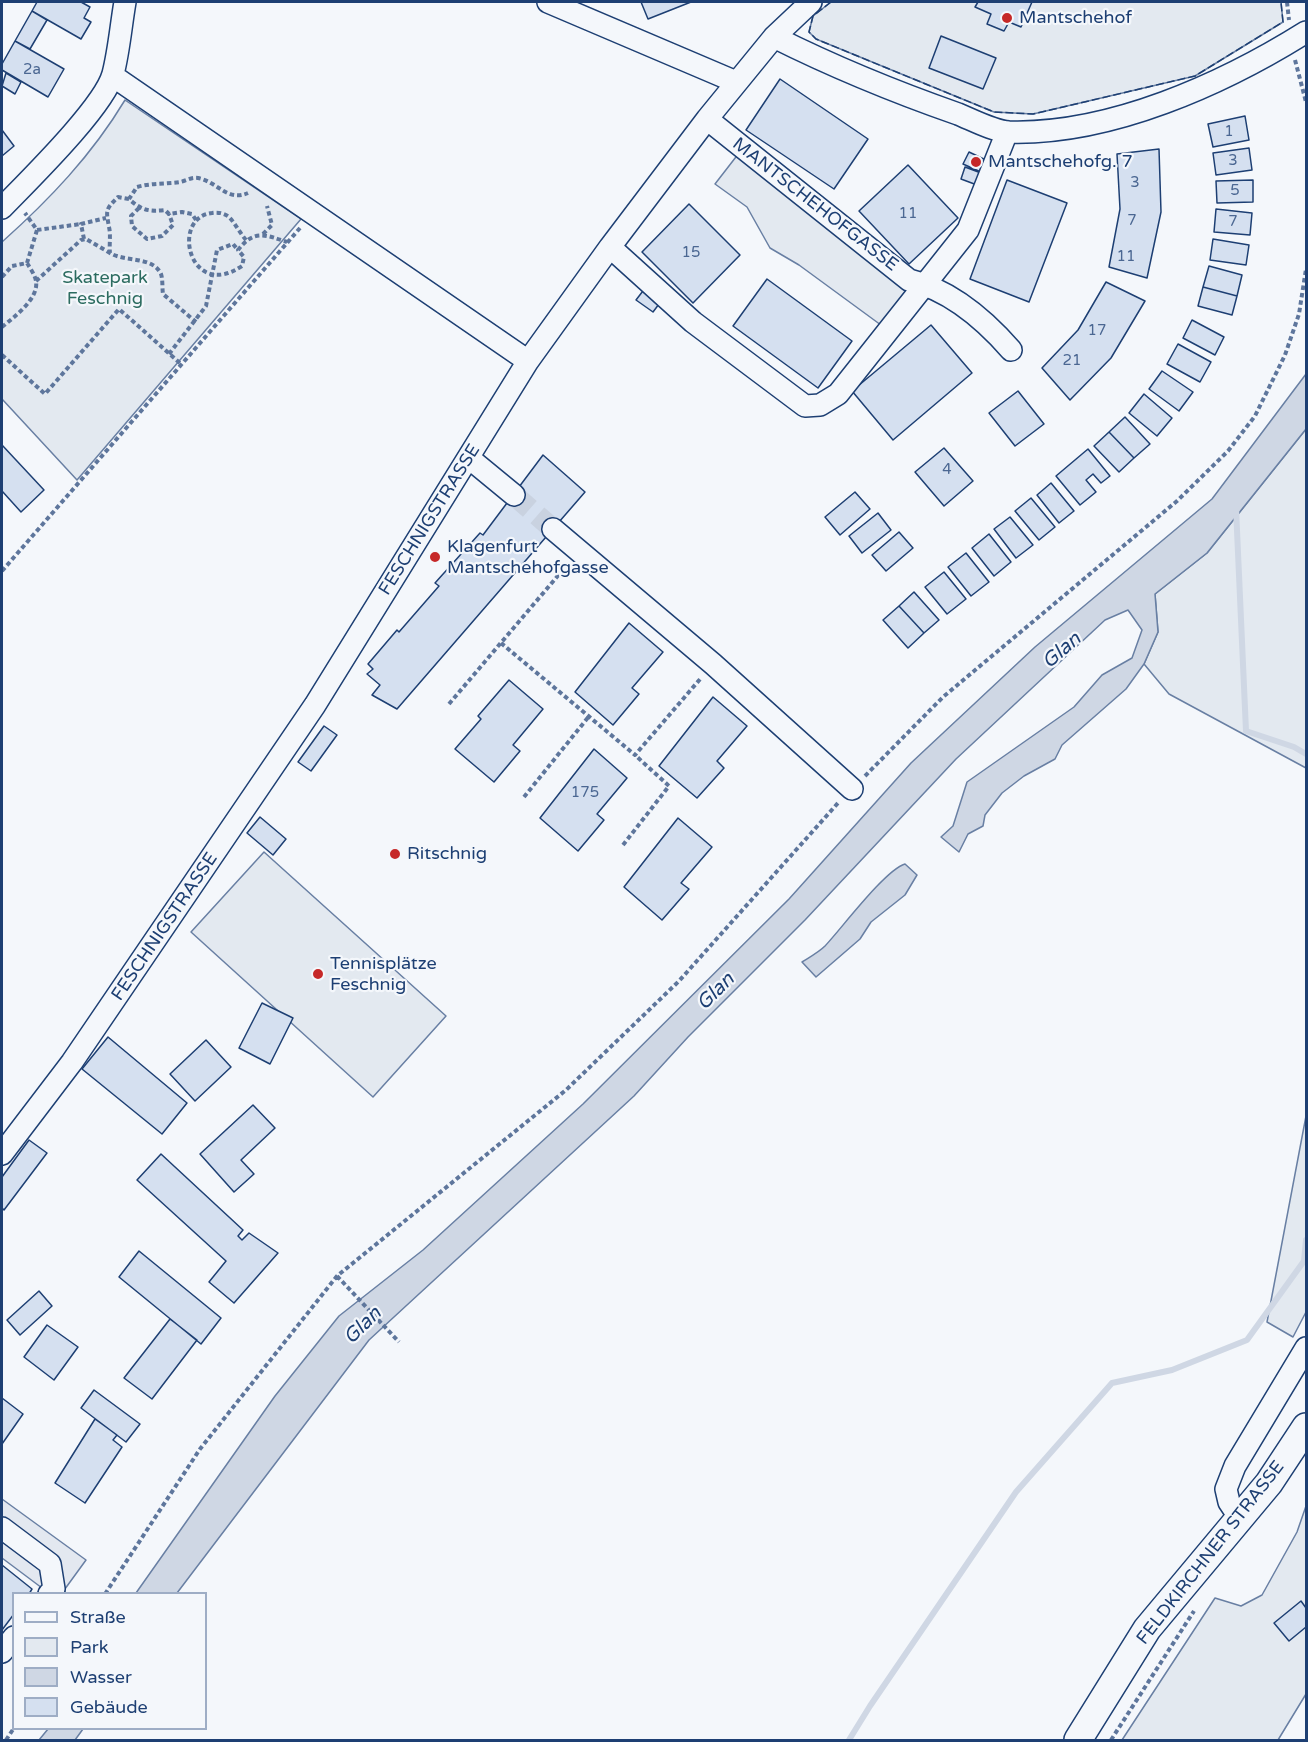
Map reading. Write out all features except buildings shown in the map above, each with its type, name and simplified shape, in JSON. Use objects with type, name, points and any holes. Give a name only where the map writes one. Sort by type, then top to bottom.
[{"type":"main road","name":"FELDKIRCHNER STRASSE","points":[[1078,1740],[1147,1629],[1269,1483],[1306,1427]]},
{"type":"street","points":[[7,202],[52,156],[95,104],[112,76],[125,2]]},
{"type":"street","points":[[548,2],[736,82]]},
{"type":"street","points":[[112,76],[314,212],[528,361],[610,247],[736,82],[774,37],[811,2]]},
{"type":"street","points":[[774,37],[898,93],[1007,132],[1042,130],[1135,113],[1191,94],[1299,36]]},
{"type":"street","name":"MANTSCHEHOFGASSE","points":[[707,119],[909,280],[927,284],[980,317],[1011,350]]},
{"type":"street","points":[[610,247],[693,322],[805,406],[820,405],[838,394],[968,230],[1007,132]]},
{"type":"street","name":"FESCHNIGSTRASSE","points":[[2,1154],[105,1015],[315,705],[528,361]]},
{"type":"street","points":[[469,458],[514,495]]},
{"type":"street","points":[[553,529],[713,663],[852,789]]},
{"type":"street","points":[[1239,1517],[1229,1502],[1226,1489],[1235,1466],[1306,1348]]},
{"type":"street","points":[[2,1528],[50,1564],[54,1588],[51,1592]]},
{"type":"street","points":[[2,1652],[12,1640]]},
{"type":"path","points":[[1299,36],[1306,102]]},
{"type":"path","points":[[129,199],[137,187],[182,182],[195,177],[214,183],[230,196],[239,197],[252,191]]},
{"type":"path","points":[[110,253],[110,228],[106,218],[108,207],[118,196],[129,199],[139,208],[165,210],[173,225],[162,236],[147,239],[132,226],[131,216],[139,208]]},
{"type":"path","points":[[238,250],[246,240],[263,234],[272,225],[263,198]]},
{"type":"path","points":[[7,202],[37,230]]},
{"type":"path","points":[[169,354],[196,322],[206,306],[210,276],[217,249],[232,244],[244,257],[242,266],[230,274],[210,276],[200,268],[190,253],[188,237],[195,220],[208,213],[220,212],[229,218],[246,240]]},
{"type":"path","points":[[2,571],[314,212]]},
{"type":"path","points":[[169,214],[192,214],[195,220]]},
{"type":"path","points":[[37,230],[106,218]]},
{"type":"path","points":[[81,224],[84,239]]},
{"type":"path","points":[[2,327],[17,315],[34,294],[36,281],[27,263],[37,230]]},
{"type":"path","points":[[263,234],[287,242]]},
{"type":"path","points":[[84,239],[120,259],[146,262],[155,266],[162,276],[163,294],[196,322]]},
{"type":"path","points":[[36,281],[84,239]]},
{"type":"path","points":[[2,277],[12,266],[27,263]]},
{"type":"path","points":[[106,1592],[200,1449],[337,1276],[566,1090],[679,981],[814,827],[943,697],[1177,501],[1228,451],[1256,416],[1285,355],[1299,314],[1306,269]]},
{"type":"path","points":[[2,355],[45,394],[120,309],[181,364]]},
{"type":"path","points":[[449,704],[579,550]]},
{"type":"path","points":[[501,644],[590,715],[669,786],[622,845]]},
{"type":"path","points":[[635,755],[713,663]]},
{"type":"path","points":[[524,797],[590,715]]},
{"type":"path","points":[[337,1276],[399,1342]]},
{"type":"path","points":[[1111,1740],[1198,1605]]},
{"type":"green space","points":[[831,2],[1281,2],[1283,22],[1195,76],[1033,114],[994,112],[816,39],[809,32],[813,16]]},
{"type":"green space","name":"Skatepark Feschnig","points":[[125,100],[301,219],[77,480],[2,399],[2,242],[69,176]]},
{"type":"green space","points":[[739,153],[907,290],[885,328],[799,265],[770,248],[747,207],[715,184]]},
{"type":"green space","points":[[1306,429],[1306,768],[1169,694],[1144,664],[1158,632],[1155,594],[1207,553]]},
{"type":"green space","name":"Tennisplätze Feschnig","points":[[264,852],[446,1016],[373,1097],[191,932]]},
{"type":"green space","points":[[1306,1116],[1306,1312],[1293,1337],[1267,1322]]},
{"type":"green space","points":[[1306,1506],[1306,1694],[1278,1740],[1122,1740],[1215,1598],[1241,1606],[1262,1595],[1297,1532]]},
{"type":"shaded area","points":[[2,1499],[86,1560],[63,1592],[47,1592],[2,1558]]},
{"type":"water","name":"Glan","points":[[1306,374],[1306,429],[1207,553],[1155,594],[1158,632],[1144,664],[1126,689],[1062,745],[1055,759],[1024,776],[1002,793],[985,815],[983,826],[968,834],[959,852],[941,837],[953,826],[967,782],[1074,707],[1102,675],[1132,658],[1142,630],[1128,610],[1105,620],[956,759],[805,920],[688,1037],[634,1096],[369,1340],[178,1592],[137,1592],[275,1396],[339,1316],[423,1250],[583,1104],[789,899],[911,763],[1035,647],[1212,499]]},
{"type":"water","points":[[905,864],[917,875],[905,895],[871,922],[860,939],[816,977],[802,962],[825,946],[875,888]]},
{"type":"water","points":[[47,1730],[82,1730],[75,1740],[39,1740]]},
{"type":"waterway","points":[[1236,508],[1246,731],[1294,747],[1306,754]]},
{"type":"waterway","points":[[849,1740],[1016,1492],[1112,1383],[1172,1370],[1247,1340],[1304,1261],[1306,1240]]},
{"type":"tunnel","points":[[514,495],[553,529]]},
{"type":"fence","points":[[831,2],[813,16],[809,32],[816,39],[994,112],[1033,114],[1195,76],[1283,22],[1281,2]]},
{"type":"place","name":"Mantschehof","points":[[1007,18]]},
{"type":"place","name":"Mantschehofg. 7","points":[[976,162]]},
{"type":"place","name":"Klagenfurt Mantschehofgasse","points":[[435,557]]},
{"type":"place","name":"Ritschnig","points":[[395,854]]},
{"type":"place","name":"Tennisplätze Feschnig","points":[[318,974]]}]
